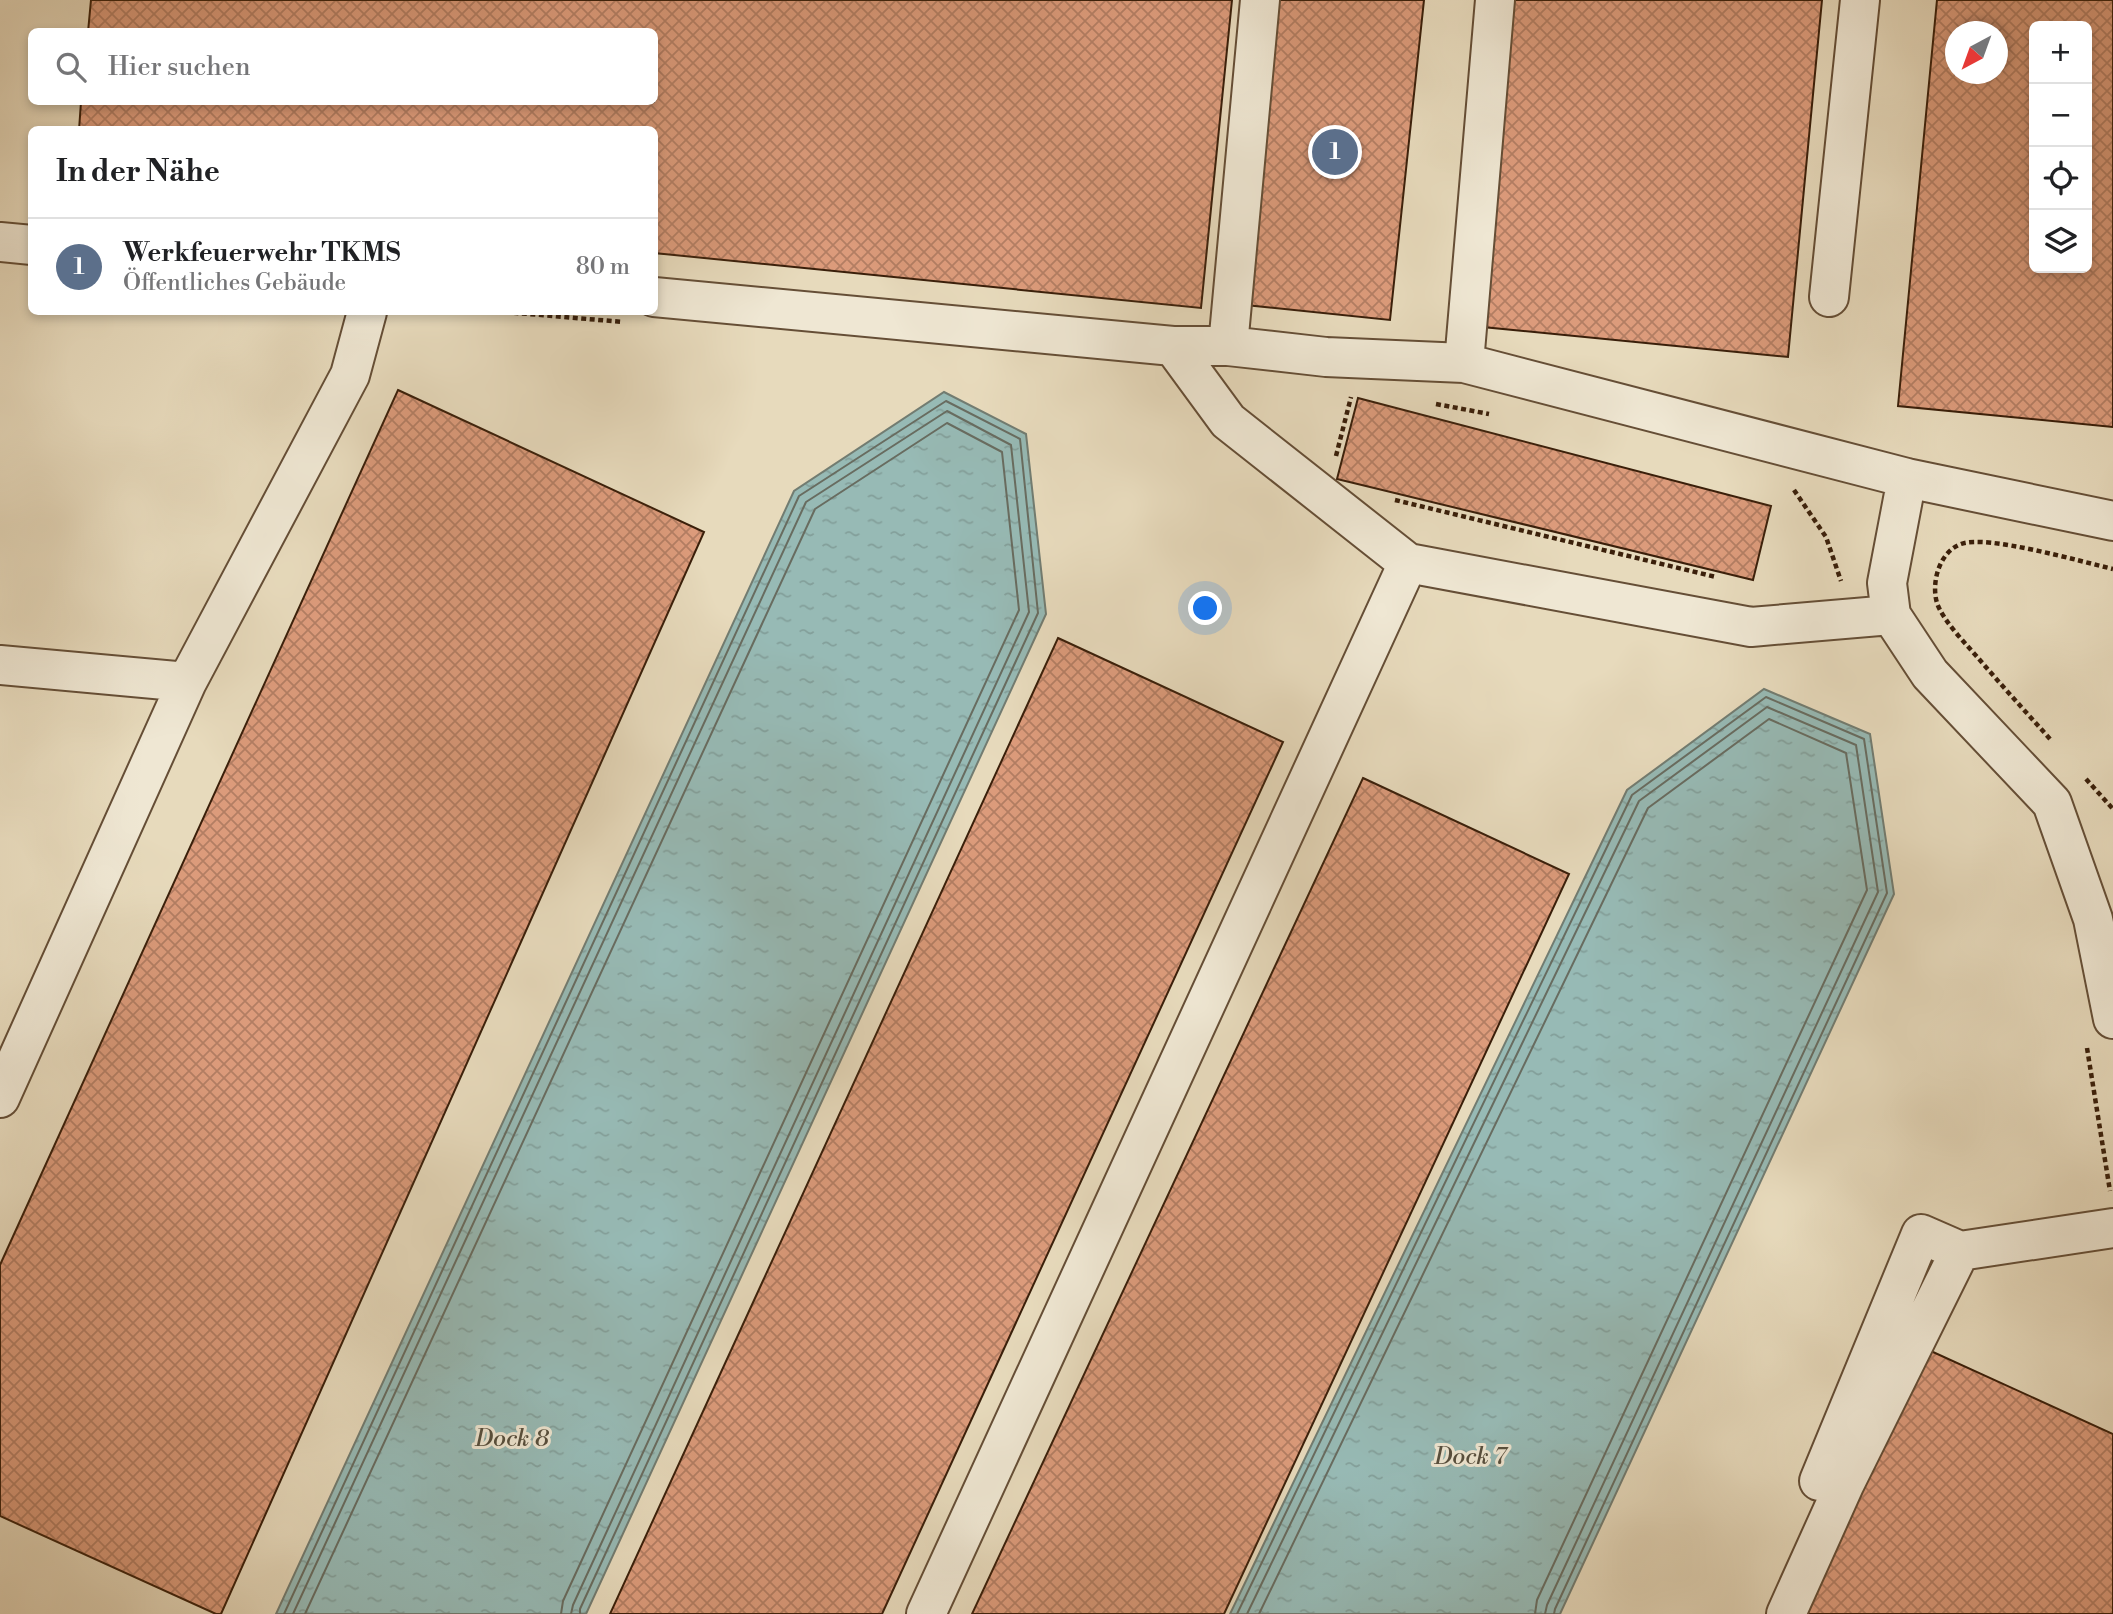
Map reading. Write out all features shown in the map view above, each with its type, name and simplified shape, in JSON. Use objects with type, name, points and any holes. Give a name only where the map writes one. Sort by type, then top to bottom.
[{"type":"lane","points":[[1228,346],[1260,0]]},
{"type":"lane","points":[[1464,363],[1495,0]]},
{"type":"lane","points":[[1829,298],[1860,0]]},
{"type":"lane","points":[[0,242],[28,244]]},
{"type":"lane","points":[[658,297],[1173,346],[1228,346],[1326,357],[1464,363],[1908,478],[2113,521]]},
{"type":"lane","points":[[0,1098],[187,682],[350,375],[366,315]]},
{"type":"lane","points":[[1173,346],[1228,421],[1408,563],[1751,627],[1875,616]]},
{"type":"lane","points":[[1875,616],[1887,583],[1908,478]]},
{"type":"lane","points":[[926,1614],[1408,563]]},
{"type":"lane","points":[[1875,616],[2052,803],[2103,920],[2100,1032]]},
{"type":"lane","points":[[0,665],[187,682]]},
{"type":"lane","points":[[1786,1614],[1921,1234],[1960,1251],[2112,1212]]},
{"type":"lane","points":[[1757,1614],[1834,1478]]},
{"type":"path","points":[[1431,403],[1497,415]]},
{"type":"path","points":[[1793,488],[1826,537],[1843,586],[1875,616]]},
{"type":"path","points":[[2058,748],[1956,633],[1937,604],[1935,580],[1942,558],[1961,544],[1983,542],[2113,569]]},
{"type":"path","points":[[2085,779],[2113,809]]},
{"type":"path","points":[[2100,1032],[2112,1212]]},
{"type":"water","name":"Dock 8","points":[[944,392],[1026,434],[1046,614],[586,1614],[276,1614],[794,491]]},
{"type":"water","name":"Dock 7","points":[[1764,689],[1870,734],[1894,894],[1560,1614],[1230,1614],[1627,790]]},
{"type":"building","points":[[91,0],[1232,0],[1201,308],[658,253],[658,126],[79,126],[81,105],[658,105],[658,28],[88,28]]},
{"type":"building","points":[[1278,0],[1424,0],[1390,320],[1246,305]]},
{"type":"building","points":[[1514,0],[1822,0],[1788,357],[1483,327]]},
{"type":"building","points":[[1937,0],[2113,0],[2113,427],[1898,406]]},
{"type":"building","points":[[398,390],[704,532],[221,1614],[216,1614],[0,1516],[0,1265]]},
{"type":"building","points":[[1358,398],[1771,506],[1753,580],[1337,479]]},
{"type":"building","points":[[1058,638],[1283,742],[882,1614],[610,1614]]},
{"type":"building","points":[[1363,778],[1569,874],[1224,1614],[972,1614]]},
{"type":"building","points":[[1922,1347],[2113,1434],[2113,1614],[1807,1614]]},
{"type":"place","name":"Werkfeuerwehr TKMS","points":[[1335,152]]}]
